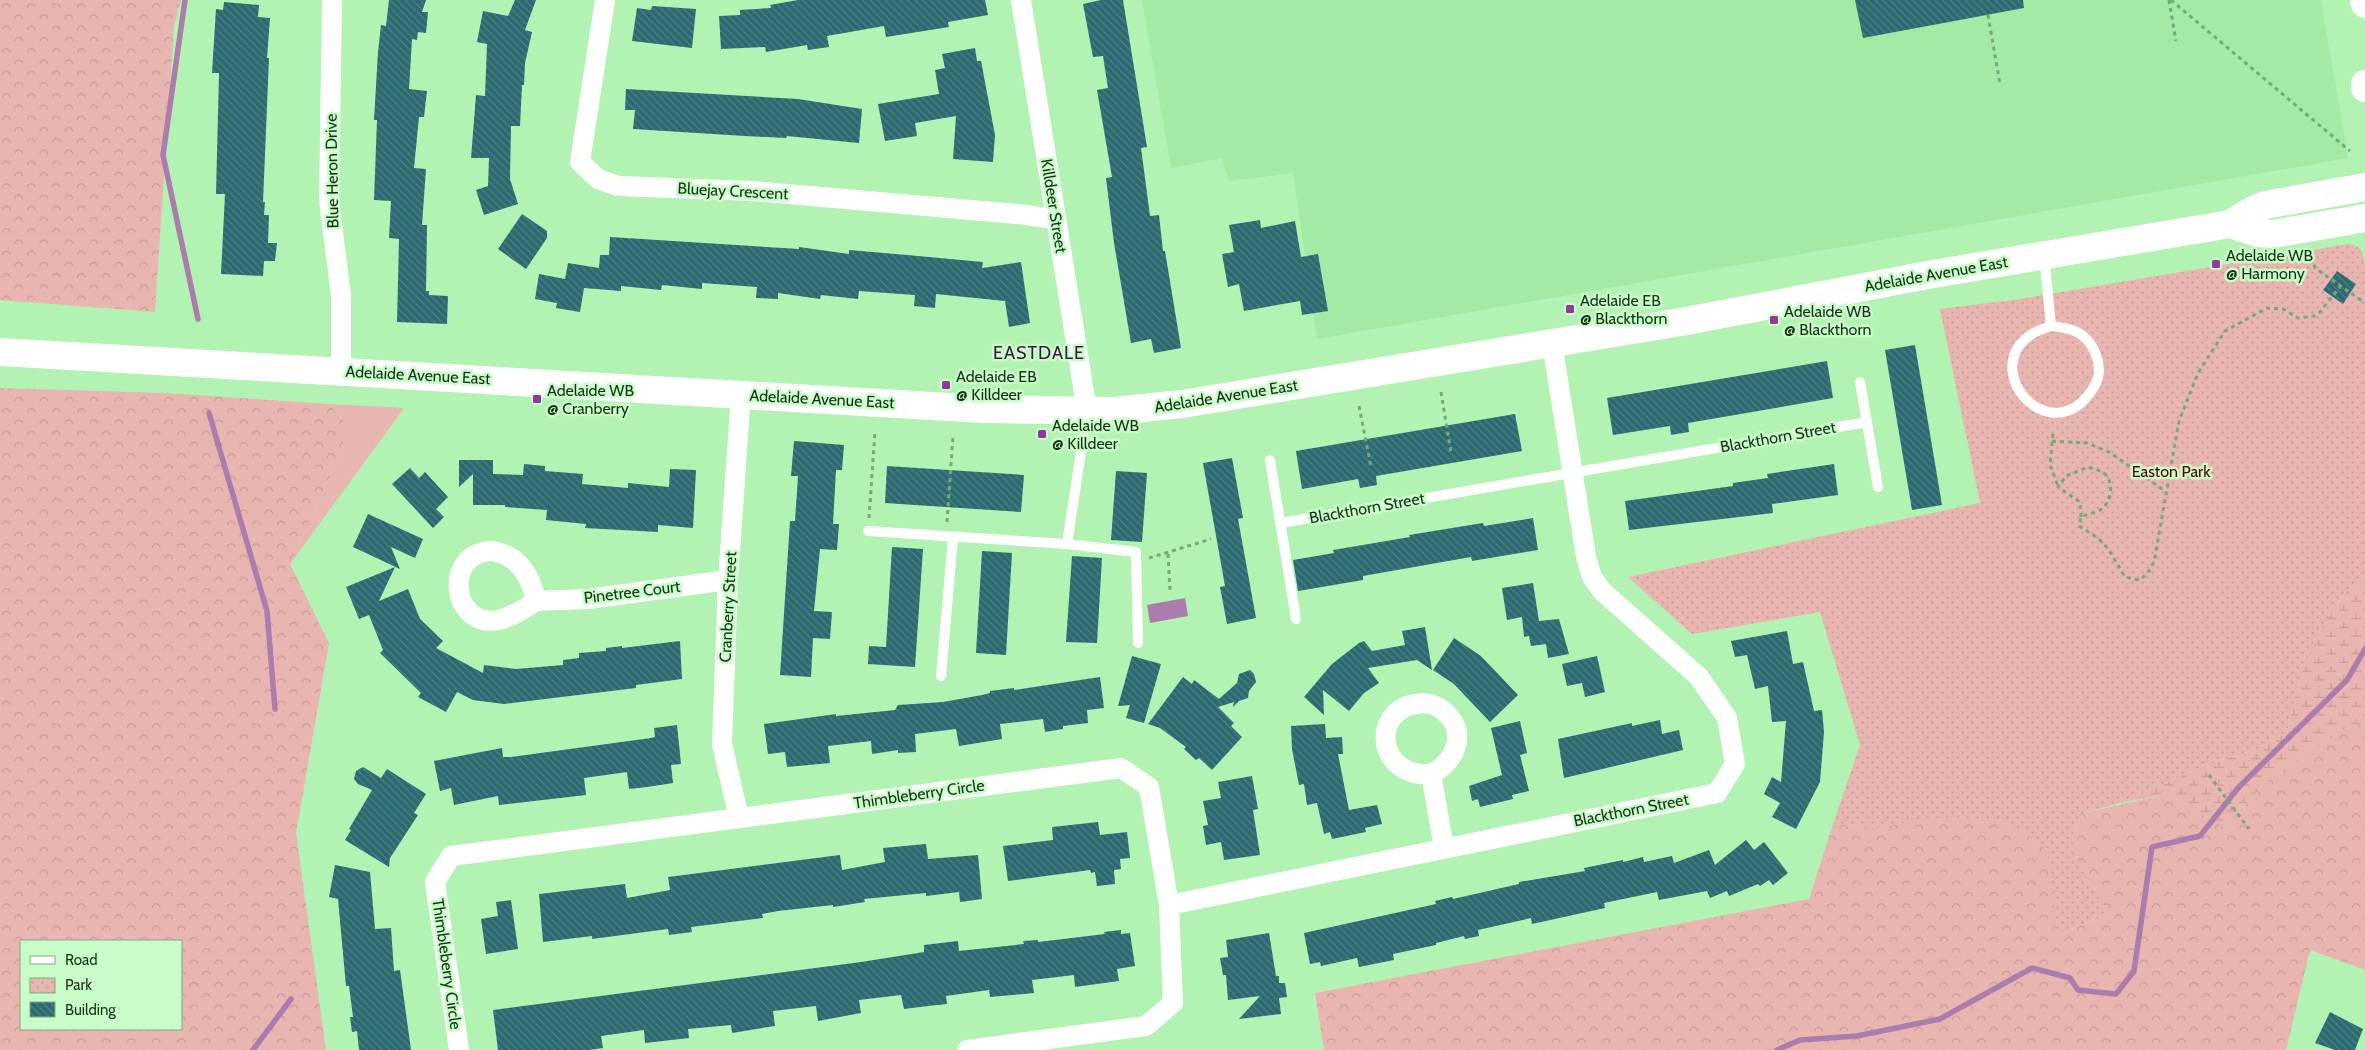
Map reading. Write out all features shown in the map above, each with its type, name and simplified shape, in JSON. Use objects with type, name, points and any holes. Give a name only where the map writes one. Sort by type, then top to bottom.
[{"type":"main road","points":[[2364,0],[2365,4]]},
{"type":"main road","name":"Adelaide Avenue East","points":[[0,352],[984,409],[1087,412],[1182,404],[1681,322],[1933,274],[2230,224],[2265,205],[2365,187]]},
{"type":"main road","name":"Adelaide Avenue East","points":[[2230,224],[2257,233],[2273,234],[2365,218]]},
{"type":"street","name":"Blue Heron Drive","points":[[332,0],[329,200],[341,296],[341,371]]},
{"type":"street","name":"Bluejay Crescent","points":[[605,0],[580,162],[598,179],[618,186],[753,191],[1056,219]]},
{"type":"street","name":"Killdeer Street","points":[[1022,0],[1087,412]]},
{"type":"street","name":"Blackthorn Street","points":[[1170,905],[1717,793],[1735,764],[1727,718],[1699,677],[1602,591],[1592,577],[1586,557],[1552,343]]},
{"type":"street","name":"Cranberry Street","points":[[739,818],[722,744],[728,580],[741,394]]},
{"type":"street","name":"Pinetree Court","points":[[536,601],[588,598],[728,580]]},
{"type":"street","name":"Thimbleberry Circle","points":[[460,1050],[435,882],[451,856],[1121,768],[1149,787],[1170,905],[1173,1004],[1146,1026],[967,1050]]},
{"type":"street","points":[[1431,774],[1444,848]]},
{"type":"lane","points":[[2044,255],[2051,326]]},
{"type":"lane","points":[[2051,326],[2068,328],[2079,333],[2090,344],[2097,357],[2099,366],[2097,381],[2087,399],[2075,408],[2054,413],[2039,410],[2024,400],[2016,387],[2012,367],[2015,352],[2025,338],[2038,330],[2051,326]]},
{"type":"lane","points":[[1860,382],[1878,487]]},
{"type":"lane","points":[[1066,544],[1087,412]]},
{"type":"lane","name":"Blackthorn Street","points":[[1280,523],[1867,422]]},
{"type":"lane","points":[[1270,460],[1296,619]]},
{"type":"lane","points":[[868,531],[949,538],[1066,544],[1136,552],[1138,642]]},
{"type":"lane","points":[[941,676],[949,538]]},
{"type":"path","points":[[2170,0],[2176,41]]},
{"type":"path","points":[[2170,0],[2350,151]]},
{"type":"path","points":[[1988,14],[2000,84]]},
{"type":"path","points":[[2312,257],[2316,268],[2340,287],[2365,303]]},
{"type":"path","points":[[2053,434],[2050,465],[2058,487],[2075,496],[2080,502],[2081,517],[2079,526],[2098,538],[2109,550],[2124,577],[2139,580],[2147,574],[2154,562],[2178,421],[2198,373],[2225,331],[2267,308],[2283,309],[2298,318],[2314,316],[2319,313],[2340,287]]},
{"type":"path","points":[[1441,392],[1452,453]]},
{"type":"path","points":[[1359,406],[1371,467]]},
{"type":"path","points":[[868,531],[875,431]]},
{"type":"path","points":[[949,538],[953,436]]},
{"type":"path","points":[[2052,441],[2087,443],[2109,452],[2165,491]]},
{"type":"path","points":[[2058,487],[2066,476],[2088,467],[2099,470],[2107,476],[2111,494],[2106,504],[2100,510],[2081,517]]},
{"type":"path","points":[[1136,561],[1211,539]]},
{"type":"path","points":[[1168,553],[1170,590]]},
{"type":"path","points":[[2209,775],[2249,829]]},
{"type":"shaded area","points":[[1142,0],[2321,0],[2348,158],[1317,339],[1293,173],[1229,181],[1222,158],[1171,168]]},
{"type":"shaded area","points":[[1185,598],[1188,616],[1150,623],[1147,605]]},
{"type":"green space","points":[[0,0],[181,0],[174,26],[155,312],[0,300]]},
{"type":"green space","name":"Easton Park","points":[[2348,244],[2356,246],[2361,250],[2365,265],[2365,581],[2348,589],[2315,638],[2298,684],[2287,731],[2260,748],[2206,765],[2120,803],[2079,814],[2073,834],[2074,855],[2108,913],[2057,935],[2047,850],[2025,833],[1998,819],[1925,818],[1881,828],[1833,824],[1860,745],[1820,612],[1692,634],[1628,577],[1980,503],[1940,309],[2020,299]]},
{"type":"green space","points":[[0,388],[165,393],[329,404],[343,420],[343,448],[290,564],[329,643],[296,833],[326,1050],[0,1050]]},
{"type":"green space","points":[[329,404],[404,408],[290,564],[343,448],[343,420]]},
{"type":"green space","points":[[2365,581],[2365,722],[2342,731],[2271,777],[2223,827],[2168,794],[2120,803],[2206,765],[2260,748],[2287,731],[2298,684],[2315,638],[2348,589]]},
{"type":"green space","points":[[2365,722],[2365,970],[2310,950],[2286,1050],[1324,1050],[1315,993],[1809,899],[1833,824],[1881,828],[1925,818],[1998,819],[2025,833],[2047,850],[2058,935],[2108,913],[2074,855],[2073,834],[2079,814],[2168,794],[2223,827],[2271,777],[2342,731]]},
{"type":"building","points":[[389,0],[426,0],[422,12],[428,12],[426,33],[418,32],[417,40],[412,39],[409,89],[427,91],[424,117],[419,117],[414,168],[426,169],[422,225],[427,225],[426,291],[429,291],[429,295],[448,296],[447,324],[397,322],[399,239],[389,238],[391,201],[374,200],[377,120],[374,120],[378,52],[381,25],[386,26]]},
{"type":"building","points":[[515,0],[536,0],[525,30],[532,32],[525,63],[524,85],[522,85],[520,126],[511,126],[510,179],[518,204],[484,215],[476,190],[488,186],[489,158],[471,158],[476,95],[485,96],[487,44],[477,42],[483,11],[508,16]]},
{"type":"building","points":[[798,0],[985,0],[988,15],[948,22],[949,27],[886,37],[884,26],[827,36],[829,47],[808,50],[807,45],[766,52],[765,47],[721,49],[719,16],[740,15],[740,10],[771,8],[770,5]]},
{"type":"building","points":[[1101,0],[1123,0],[1147,147],[1141,148],[1150,216],[1159,215],[1163,251],[1165,251],[1181,348],[1154,353],[1151,339],[1131,343],[1114,243],[1106,178],[1112,177],[1097,90],[1108,88],[1103,56],[1093,57],[1083,4]]},
{"type":"building","points":[[1855,0],[2023,0],[2024,8],[1863,38]]},
{"type":"building","points":[[224,2],[259,5],[258,17],[270,18],[263,202],[265,202],[264,215],[269,215],[268,243],[277,243],[275,261],[264,261],[263,276],[221,274],[225,194],[216,194],[219,73],[212,73],[216,9],[223,10]]},
{"type":"building","points":[[652,6],[696,9],[692,48],[632,41],[637,8],[651,10]]},
{"type":"building","points":[[975,48],[977,61],[981,61],[995,135],[993,162],[953,159],[956,116],[915,123],[917,136],[885,141],[878,104],[939,94],[935,70],[945,68],[942,54]]},
{"type":"building","points":[[626,89],[798,99],[862,109],[859,143],[787,136],[786,138],[633,129],[635,110],[625,110]]},
{"type":"building","points":[[522,214],[547,231],[547,238],[526,269],[498,249]]},
{"type":"building","points":[[1260,220],[1261,228],[1295,221],[1301,257],[1318,254],[1328,311],[1302,315],[1300,301],[1244,311],[1239,284],[1228,287],[1222,254],[1234,252],[1229,225]]},
{"type":"building","points":[[610,237],[799,249],[799,247],[849,254],[849,250],[983,262],[982,268],[1021,262],[1030,323],[1009,327],[1005,301],[936,294],[935,308],[914,306],[915,295],[859,291],[858,299],[821,295],[820,299],[778,293],[778,299],[756,298],[757,287],[702,283],[702,289],[662,285],[661,290],[621,286],[621,291],[584,288],[580,312],[556,308],[557,303],[535,299],[539,274],[565,279],[568,263],[599,268],[600,255],[609,255]]},
{"type":"building","points":[[2337,271],[2356,284],[2343,304],[2323,290]]},
{"type":"building","points":[[1915,345],[1942,505],[1912,510],[1885,350]]},
{"type":"building","points":[[1827,361],[1833,398],[1688,423],[1689,432],[1671,435],[1670,426],[1613,435],[1607,398]]},
{"type":"building","points":[[1515,414],[1522,451],[1376,476],[1377,485],[1360,488],[1358,479],[1302,489],[1296,451]]},
{"type":"building","points":[[794,441],[844,445],[842,470],[836,470],[833,524],[839,524],[837,550],[820,549],[814,611],[832,612],[830,639],[813,638],[811,677],[780,675],[790,521],[795,521],[798,476],[791,476]]},
{"type":"building","points":[[1232,458],[1243,518],[1238,519],[1256,618],[1227,624],[1220,587],[1225,586],[1203,463]]},
{"type":"building","points":[[459,460],[493,460],[493,474],[523,475],[524,464],[545,466],[545,471],[583,474],[582,484],[628,488],[628,483],[669,487],[670,469],[696,470],[693,528],[658,525],[658,532],[585,528],[586,524],[546,520],[547,510],[505,507],[505,505],[473,505],[473,474],[459,487]]},
{"type":"building","points":[[1834,464],[1838,495],[1772,504],[1773,513],[1629,530],[1625,501],[1733,486],[1733,483],[1768,478],[1767,474]]},
{"type":"building","points":[[887,466],[1024,475],[1021,512],[885,503]]},
{"type":"building","points":[[410,468],[419,478],[425,472],[448,497],[436,509],[444,517],[433,528],[392,484]]},
{"type":"building","points":[[1116,471],[1147,473],[1142,542],[1111,540]]},
{"type":"building","points":[[368,514],[423,539],[415,558],[391,547],[400,569],[353,547]]},
{"type":"building","points":[[1533,518],[1538,550],[1472,561],[1471,557],[1363,576],[1363,580],[1298,591],[1293,560],[1334,553],[1333,550],[1410,537],[1409,535],[1483,523],[1484,526]]},
{"type":"building","points":[[892,547],[923,549],[915,667],[868,664],[869,646],[886,647]]},
{"type":"building","points":[[982,551],[1012,553],[1006,655],[976,653]]},
{"type":"building","points":[[1072,556],[1102,558],[1097,643],[1066,642]]},
{"type":"building","points":[[395,567],[379,601],[408,589],[420,619],[443,641],[436,648],[483,673],[484,665],[516,669],[563,665],[563,660],[579,658],[579,653],[606,651],[606,648],[622,646],[622,648],[680,641],[682,679],[636,685],[636,688],[504,704],[473,700],[457,692],[446,712],[418,697],[421,693],[380,653],[383,650],[369,615],[359,619],[346,587]]},
{"type":"building","points":[[1533,583],[1539,621],[1559,619],[1569,654],[1548,658],[1546,644],[1531,646],[1529,636],[1524,637],[1522,617],[1507,620],[1502,588]]},
{"type":"building","points":[[1425,627],[1432,670],[1417,660],[1368,668],[1379,683],[1364,693],[1349,711],[1323,690],[1324,715],[1304,697],[1332,664],[1359,643],[1364,641],[1372,651],[1405,645],[1402,631]]},
{"type":"building","points":[[1787,631],[1793,664],[1803,662],[1814,711],[1822,710],[1824,732],[1820,782],[1796,829],[1772,817],[1780,803],[1764,794],[1772,777],[1781,782],[1786,721],[1772,722],[1768,686],[1755,689],[1747,655],[1735,657],[1731,641]]},
{"type":"building","points":[[1454,638],[1481,656],[1518,695],[1490,722],[1454,684],[1433,670]]},
{"type":"building","points":[[1132,656],[1161,664],[1144,723],[1126,718],[1130,705],[1118,706]]},
{"type":"building","points":[[1597,656],[1605,692],[1585,697],[1582,683],[1567,686],[1562,664]]},
{"type":"building","points":[[1250,670],[1254,674],[1256,682],[1249,691],[1248,698],[1239,701],[1233,707],[1234,702],[1218,707],[1234,723],[1231,726],[1242,737],[1212,770],[1199,758],[1196,760],[1184,749],[1186,747],[1160,728],[1148,724],[1183,677],[1192,684],[1194,680],[1219,699],[1237,683],[1239,674]]},
{"type":"building","points":[[1100,677],[1104,708],[1087,710],[1088,723],[1063,726],[1063,729],[1045,732],[1043,719],[1000,724],[1002,739],[959,746],[956,729],[915,734],[916,752],[898,753],[898,750],[872,754],[871,741],[828,746],[830,763],[787,767],[785,752],[768,754],[764,724],[836,714],[836,716],[895,710],[898,705],[943,702],[982,695],[990,693],[990,691],[1014,688],[1014,690]]},
{"type":"building","points":[[1660,720],[1662,734],[1679,730],[1683,750],[1564,778],[1558,739],[1632,723],[1632,726]]},
{"type":"building","points":[[1520,721],[1527,753],[1520,755],[1529,791],[1512,795],[1513,799],[1480,807],[1478,799],[1472,801],[1469,786],[1502,775],[1491,728]]},
{"type":"building","points":[[1325,724],[1326,738],[1342,737],[1343,754],[1338,754],[1349,810],[1377,805],[1382,824],[1365,828],[1366,832],[1332,839],[1330,832],[1324,834],[1317,803],[1307,805],[1304,784],[1299,785],[1292,749],[1291,726]]},
{"type":"building","points":[[677,725],[681,764],[671,765],[673,783],[629,789],[627,772],[584,778],[586,795],[499,805],[498,796],[454,805],[451,788],[440,791],[434,761],[502,748],[503,757],[511,757],[651,738],[655,737],[654,728]]},
{"type":"building","points":[[363,767],[381,778],[387,769],[426,794],[414,813],[418,815],[390,858],[389,867],[345,840],[351,830],[349,829],[372,790],[358,784],[354,779],[356,771]]},
{"type":"building","points":[[1252,776],[1258,809],[1253,810],[1260,855],[1224,860],[1221,842],[1206,845],[1203,826],[1208,825],[1203,801],[1221,798],[1218,782]]},
{"type":"building","points":[[1098,822],[1100,835],[1127,832],[1130,858],[1120,859],[1121,869],[1114,870],[1115,884],[1097,886],[1095,872],[1091,873],[1090,870],[1008,881],[1003,846],[1053,840],[1052,827]]},
{"type":"building","points":[[1746,840],[1754,850],[1764,842],[1788,873],[1773,885],[1769,880],[1760,886],[1758,884],[1729,896],[1727,891],[1710,898],[1707,891],[1659,900],[1657,892],[1604,903],[1605,908],[1532,924],[1531,918],[1478,930],[1479,936],[1465,939],[1464,936],[1436,943],[1436,945],[1393,954],[1394,960],[1359,967],[1357,958],[1321,966],[1320,962],[1310,964],[1304,933],[1436,904],[1435,901],[1452,897],[1453,899],[1519,884],[1519,882],[1585,871],[1584,868],[1623,860],[1623,862],[1643,857],[1644,862],[1672,856],[1674,863],[1709,850],[1715,865]]},
{"type":"building","points":[[926,844],[928,859],[978,855],[982,899],[960,902],[959,892],[926,896],[926,893],[864,899],[865,902],[833,907],[833,905],[778,911],[762,914],[763,918],[691,927],[692,932],[669,935],[668,929],[592,939],[592,936],[543,942],[539,894],[625,884],[627,898],[670,890],[668,877],[840,855],[842,870],[885,862],[883,848]]},
{"type":"building","points":[[335,865],[370,872],[375,929],[391,928],[394,971],[400,970],[411,1050],[359,1050],[357,1031],[352,1032],[350,1017],[353,1017],[349,986],[346,986],[338,899],[329,897]]},
{"type":"building","points":[[511,900],[518,949],[486,954],[481,919],[498,916],[496,902]]},
{"type":"building","points":[[1121,930],[1121,934],[1130,933],[1135,966],[1117,969],[1119,981],[1075,987],[1074,975],[1032,980],[1034,993],[990,997],[989,990],[946,996],[947,1004],[904,1009],[901,995],[859,1000],[861,1013],[818,1021],[816,1006],[773,1011],[775,1026],[732,1033],[731,1025],[688,1029],[689,1038],[645,1043],[644,1030],[601,1036],[603,1048],[589,1050],[498,1050],[493,1010],[861,962],[924,952],[924,945],[958,941],[959,951],[1024,944],[1023,941],[1038,940],[1038,942],[1105,934],[1104,932]]},
{"type":"building","points":[[1269,933],[1276,976],[1279,976],[1279,983],[1285,983],[1287,997],[1279,998],[1281,1014],[1239,1019],[1260,996],[1228,1000],[1226,975],[1223,975],[1220,958],[1228,957],[1226,940]]},
{"type":"building","points":[[2330,1012],[2363,1029],[2355,1050],[2335,1050],[2315,1043]]},
{"type":"waterway","points":[[185,0],[163,155],[198,319]]},
{"type":"waterway","points":[[209,413],[267,611],[275,709]]},
{"type":"waterway","points":[[1777,1050],[1800,1040],[1857,1036],[1940,1019],[2032,968],[2070,978],[2078,990],[2116,994],[2134,971],[2152,847],[2200,836],[2238,788],[2347,680],[2365,649]]},
{"type":"waterway","points":[[253,1050],[291,999]]},
{"type":"place","name":"Adelaide WB @ Harmony","points":[[2216,264]]},
{"type":"place","name":"Adelaide EB @ Blackthorn","points":[[1570,309]]},
{"type":"place","name":"Adelaide WB @ Blackthorn","points":[[1774,320]]},
{"type":"place","name":"Adelaide EB @ Killdeer","points":[[946,385]]},
{"type":"place","name":"Adelaide WB @ Cranberry","points":[[537,399]]},
{"type":"place","name":"Adelaide WB @ Killdeer","points":[[1042,434]]},
{"type":"district","name":"EASTDALE","points":[[1039,353]]}]
